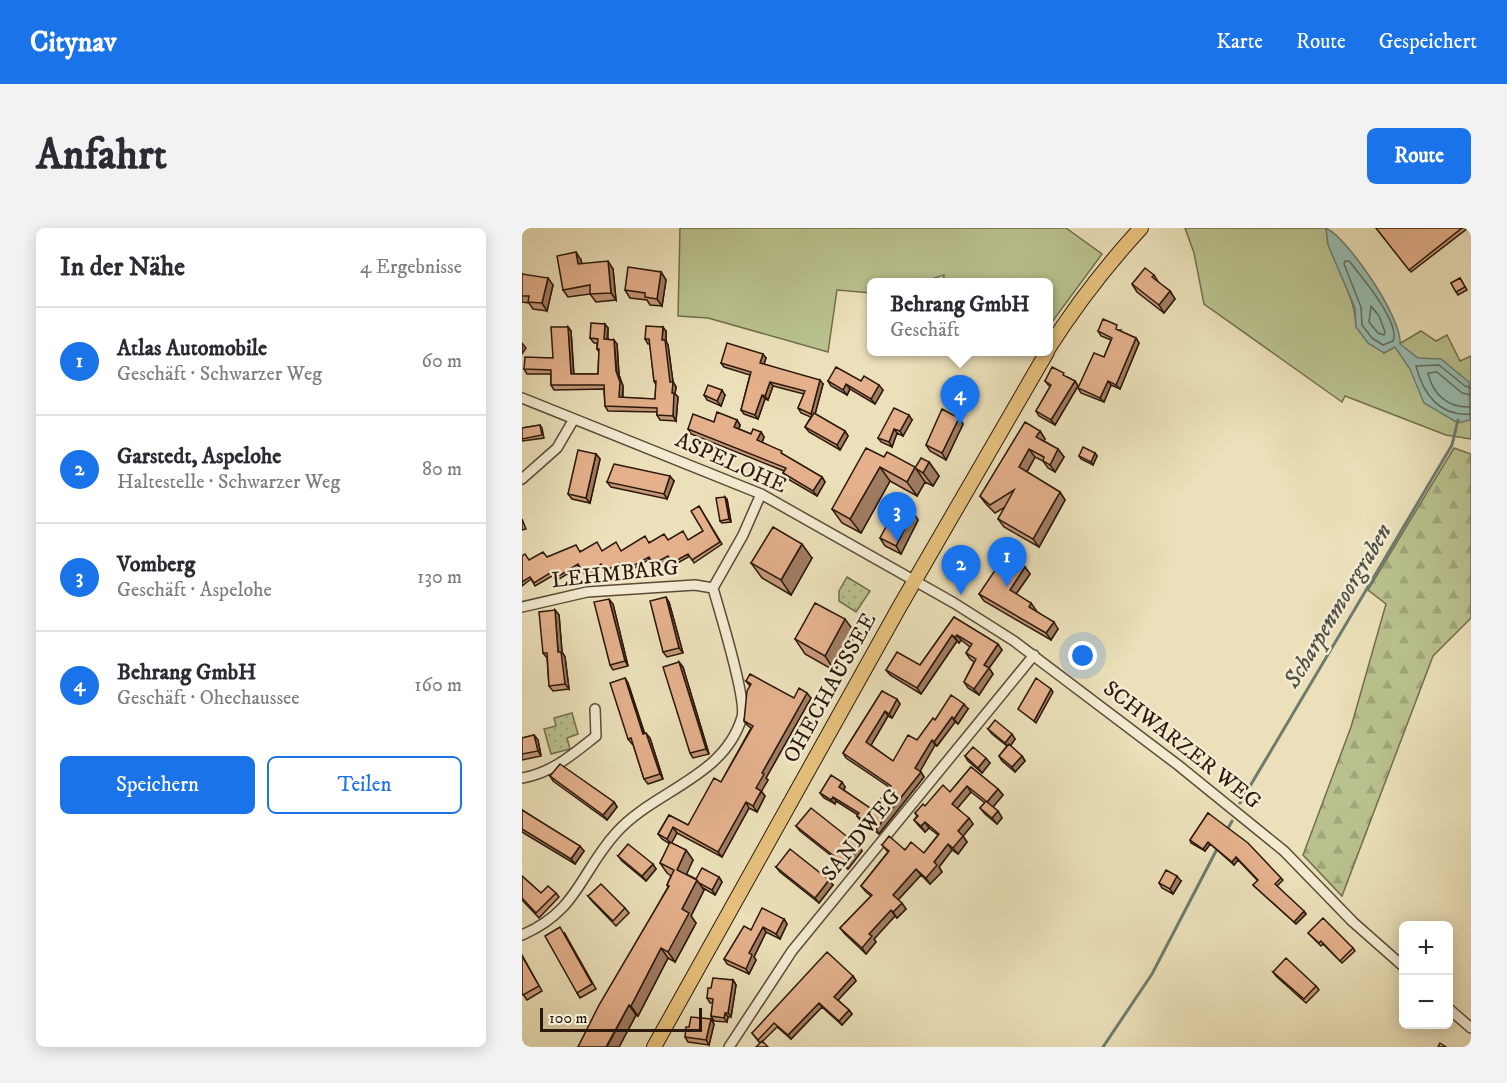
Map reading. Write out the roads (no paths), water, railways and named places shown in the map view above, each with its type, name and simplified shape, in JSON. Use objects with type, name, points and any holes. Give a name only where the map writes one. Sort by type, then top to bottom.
[{"type":"main road","name":"OHECHAUSSEE","points":[[1053,342],[1076,306],[1109,262],[1141,228]]},
{"type":"main road","name":"OHECHAUSSEE","points":[[654,1047],[1045,356]]},
{"type":"street","name":"ASPELOHE","points":[[522,398],[761,494],[915,582]]},
{"type":"street","points":[[522,479],[557,448],[574,418]]},
{"type":"street","points":[[522,935],[561,912],[617,832],[651,803],[696,777],[734,736],[743,714],[731,650],[713,588],[743,535],[761,494]]},
{"type":"street","name":"SCHWARZER WEG","points":[[915,582],[1034,655],[1178,765],[1284,850],[1353,922],[1399,963]]},
{"type":"street","name":"LEHMBARG","points":[[522,607],[609,590],[695,585],[713,588]]},
{"type":"street","name":"SANDWEG","points":[[729,1047],[792,951],[1034,655]]},
{"type":"street","points":[[522,778],[539,775],[558,764],[596,735],[595,710]]},
{"type":"street","points":[[1453,1012],[1471,1028]]},
{"type":"water","points":[[1326,228],[1347,246],[1372,280],[1393,317],[1399,332],[1400,344],[1418,358],[1441,359],[1469,382],[1470,420],[1458,423],[1424,403],[1410,369],[1395,347],[1384,353],[1368,343],[1356,327],[1355,308],[1328,245]]},
{"type":"waterway","name":"Scharpenmoorgraben","points":[[1240,803],[1452,445],[1458,420]]},
{"type":"waterway","name":"Scharpenmoorgraben","points":[[1226,832],[1232,821]]},
{"type":"waterway","name":"Scharpenmoorgraben","points":[[1103,1047],[1152,974],[1217,849]]},
{"type":"place","name":"Behrang GmbH","points":[[960,425]]},
{"type":"place","name":"Vomberg","points":[[897,542]]},
{"type":"place","name":"Atlas Automobile","points":[[1007,587]]},
{"type":"place","name":"Garstedt, Aspelohe","points":[[961,595]]}]
